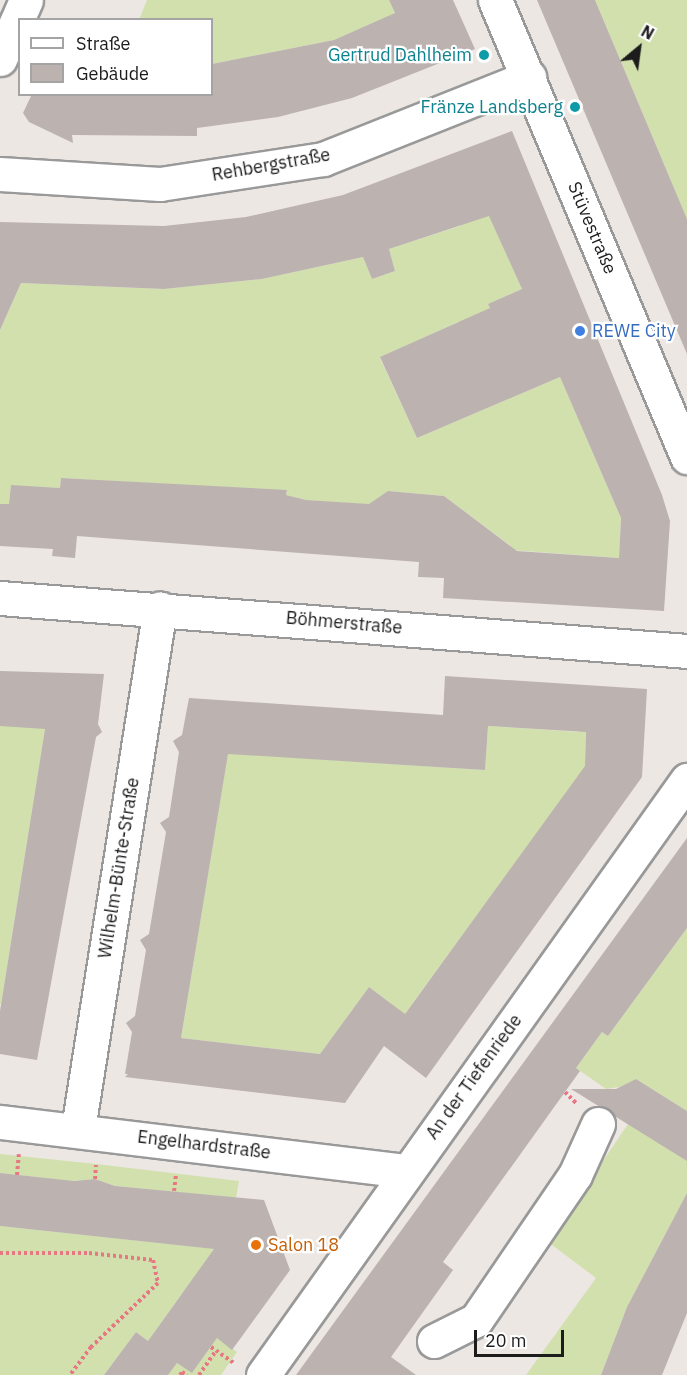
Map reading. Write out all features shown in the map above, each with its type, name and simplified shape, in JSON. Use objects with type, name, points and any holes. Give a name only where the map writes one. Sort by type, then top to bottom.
[{"type":"street","points":[[18,18],[26,0]]},
{"type":"street","name":"Stüvestraße","points":[[495,0],[687,457]]},
{"type":"street","points":[[0,59],[18,18]]},
{"type":"street","name":"Rehbergstraße","points":[[0,174],[160,184],[323,159],[529,77]]},
{"type":"street","name":"Böhmerstraße","points":[[0,598],[160,608],[687,651]]},
{"type":"street","name":"Wilhelm-Bünte-Straße","points":[[78,1129],[160,608]]},
{"type":"street","name":"An der Tiefenriede","points":[[252,1372],[407,1171],[687,780]]},
{"type":"street","name":"Engelhardstraße","points":[[0,1122],[78,1129],[407,1171]]},
{"type":"street","points":[[434,1341],[476,1320],[575,1175],[598,1124]]},
{"type":"path","points":[[0,1253],[89,1253],[153,1260],[158,1283],[91,1347],[70,1375]]},
{"type":"path","points":[[211,1347],[252,1372]]},
{"type":"path","points":[[199,1375],[216,1352]]},
{"type":"path","points":[[180,1375],[182,1372],[187,1375]]},
{"type":"green space","points":[[147,0],[389,0],[399,22],[378,21],[334,40],[213,64],[213,18],[140,18]]},
{"type":"green space","points":[[595,0],[687,0],[687,219]]},
{"type":"green space","points":[[482,198],[522,289],[488,304],[500,329],[458,322],[380,358],[417,438],[560,377],[621,518],[619,558],[511,550],[511,546],[444,496],[388,491],[373,505],[306,500],[286,495],[287,491],[61,478],[60,488],[11,486],[9,504],[0,504],[0,330],[21,283],[164,289],[262,279],[363,257],[372,279],[395,271],[389,249],[460,226]]},
{"type":"green space","points":[[46,723],[1,1004],[0,1004],[0,726]]},
{"type":"green space","points":[[488,726],[578,732],[586,727],[585,767],[401,1019],[392,1004],[369,987],[320,1054],[181,1038],[229,746],[269,756],[485,770]]},
{"type":"green space","points":[[687,928],[687,1111],[636,1079],[626,1086],[606,1089],[576,1068],[602,1032],[608,1036]]},
{"type":"green space","points":[[628,1124],[687,1126],[687,1193],[627,1307],[601,1375],[526,1375],[596,1278],[548,1242]]},
{"type":"green space","points":[[0,1154],[239,1181],[236,1198],[115,1186],[95,1179],[72,1181],[0,1173]]},
{"type":"green space","points":[[0,1226],[226,1250],[183,1292],[148,1341],[136,1332],[104,1375],[0,1375]]},
{"type":"green space","points":[[217,1338],[237,1352],[221,1375],[168,1375],[177,1363],[192,1373]]},
{"type":"building","points":[[389,0],[453,0],[475,49],[352,98],[278,117],[197,128],[197,136],[72,135],[73,143],[29,122],[23,113],[31,96],[213,96],[213,64],[334,40],[395,13]]},
{"type":"building","points":[[537,0],[595,0],[687,219],[687,354]]},
{"type":"building","points":[[512,131],[662,495],[670,521],[664,611],[443,598],[444,578],[418,577],[419,562],[77,536],[75,558],[52,556],[53,549],[0,546],[0,504],[9,504],[11,485],[60,488],[61,478],[287,490],[286,495],[306,500],[369,504],[388,491],[444,496],[517,551],[619,558],[621,518],[560,377],[417,438],[380,357],[490,308],[488,304],[522,289],[489,216],[389,249],[395,271],[372,279],[363,257],[262,279],[164,289],[21,283],[0,330],[0,222],[164,226],[246,217],[343,195]]},
{"type":"building","points":[[0,671],[104,674],[98,724],[102,732],[96,737],[37,1060],[0,1054],[0,1011],[45,729],[0,726]]},
{"type":"building","points":[[445,676],[647,689],[642,777],[426,1078],[384,1046],[345,1103],[125,1077],[128,1074],[125,1074],[132,1032],[126,1023],[135,1016],[146,950],[140,940],[149,934],[166,832],[160,823],[169,817],[179,752],[173,741],[182,735],[189,698],[443,715]],"holes":[[[488,726],[586,732],[585,766],[405,1014],[369,987],[320,1054],[181,1038],[228,754],[485,770]]]},
{"type":"building","points":[[687,838],[687,928],[608,1036],[602,1032],[576,1068],[580,1071],[443,1262],[453,1270],[391,1357],[416,1375],[296,1375]]},
{"type":"building","points":[[636,1079],[687,1111],[687,1161],[571,1089],[616,1089]]},
{"type":"building","points":[[0,1173],[74,1181],[95,1179],[115,1186],[264,1200],[290,1270],[232,1350],[217,1338],[192,1373],[177,1363],[168,1375],[104,1375],[136,1332],[148,1341],[214,1249],[0,1226]]},
{"type":"building","points":[[687,1193],[687,1313],[662,1375],[601,1375],[627,1307]]},
{"type":"place","name":"Gertrud Dahlheim","points":[[484,55]]},
{"type":"place","name":"Fränze Landsberg","points":[[575,107]]},
{"type":"place","name":"REWE City","points":[[580,331]]},
{"type":"place","name":"Salon 18","points":[[256,1245]]}]
